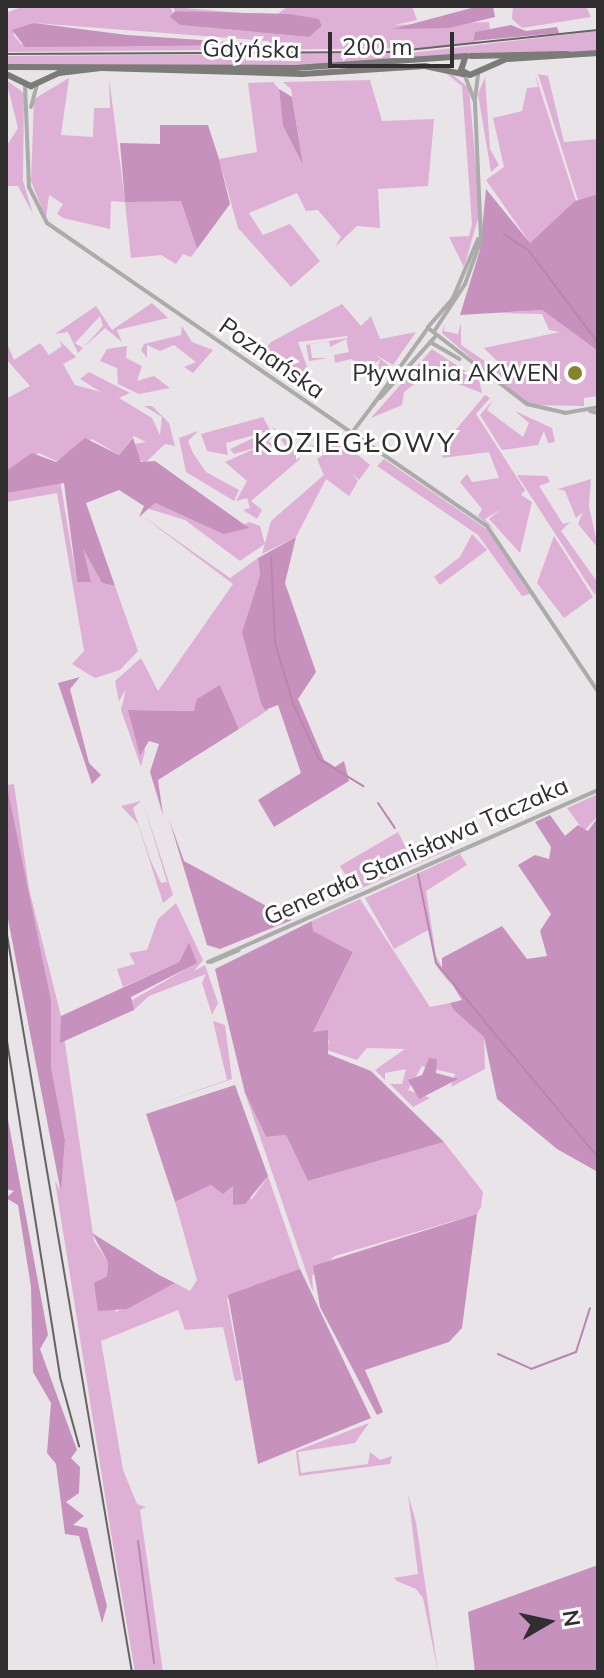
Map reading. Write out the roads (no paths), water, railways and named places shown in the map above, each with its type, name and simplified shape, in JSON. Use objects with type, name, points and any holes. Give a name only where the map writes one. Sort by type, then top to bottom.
[{"type":"main road","name":"Gdyńska","points":[[6,67],[31,64],[307,68],[469,56],[598,53]]},
{"type":"main road","name":"Gdyńska","points":[[25,83],[39,83],[101,68],[302,74],[425,66],[464,74],[481,68],[570,55]]},
{"type":"main road","points":[[464,74],[469,56],[481,68]]},
{"type":"main road","points":[[31,64],[39,83]]},
{"type":"main road","points":[[6,74],[25,83],[31,64]]},
{"type":"street","points":[[373,405],[435,334],[469,276],[480,233],[475,102],[481,68]]},
{"type":"street","points":[[464,74],[475,102]]},
{"type":"street","name":"Poznańska","points":[[25,83],[30,114],[29,187],[53,230],[493,531],[598,692]]},
{"type":"street","name":"Poznańska","points":[[30,114],[39,83]]},
{"type":"street","points":[[351,434],[426,328],[453,298],[480,233]]},
{"type":"street","points":[[426,328],[469,365]]},
{"type":"street","points":[[421,336],[532,407],[598,410]]},
{"type":"street","name":"Generała Stanisława Taczaka","points":[[248,945],[223,960],[208,962],[598,790]]},
{"type":"waterway","points":[[504,234],[529,251],[598,343]]},
{"type":"waterway","points":[[271,557],[275,643],[294,706],[319,759],[363,786]]},
{"type":"waterway","points":[[378,803],[395,828]]},
{"type":"waterway","points":[[418,874],[436,963],[484,1020]]},
{"type":"waterway","points":[[485,1022],[598,1157]]},
{"type":"waterway","points":[[498,1354],[531,1369],[576,1352],[590,1308]]},
{"type":"waterway","points":[[138,1541],[154,1663]]},
{"type":"railway","points":[[6,54],[389,52],[598,30]]},
{"type":"railway","points":[[6,929],[132,1672]]},
{"type":"railway","points":[[6,1035],[60,1377],[79,1446]]},
{"type":"place","name":"Pływalnia AKWEN","points":[[575,373]]},
{"type":"district","name":"KOZIEGŁOWY","points":[[355,442]]}]
